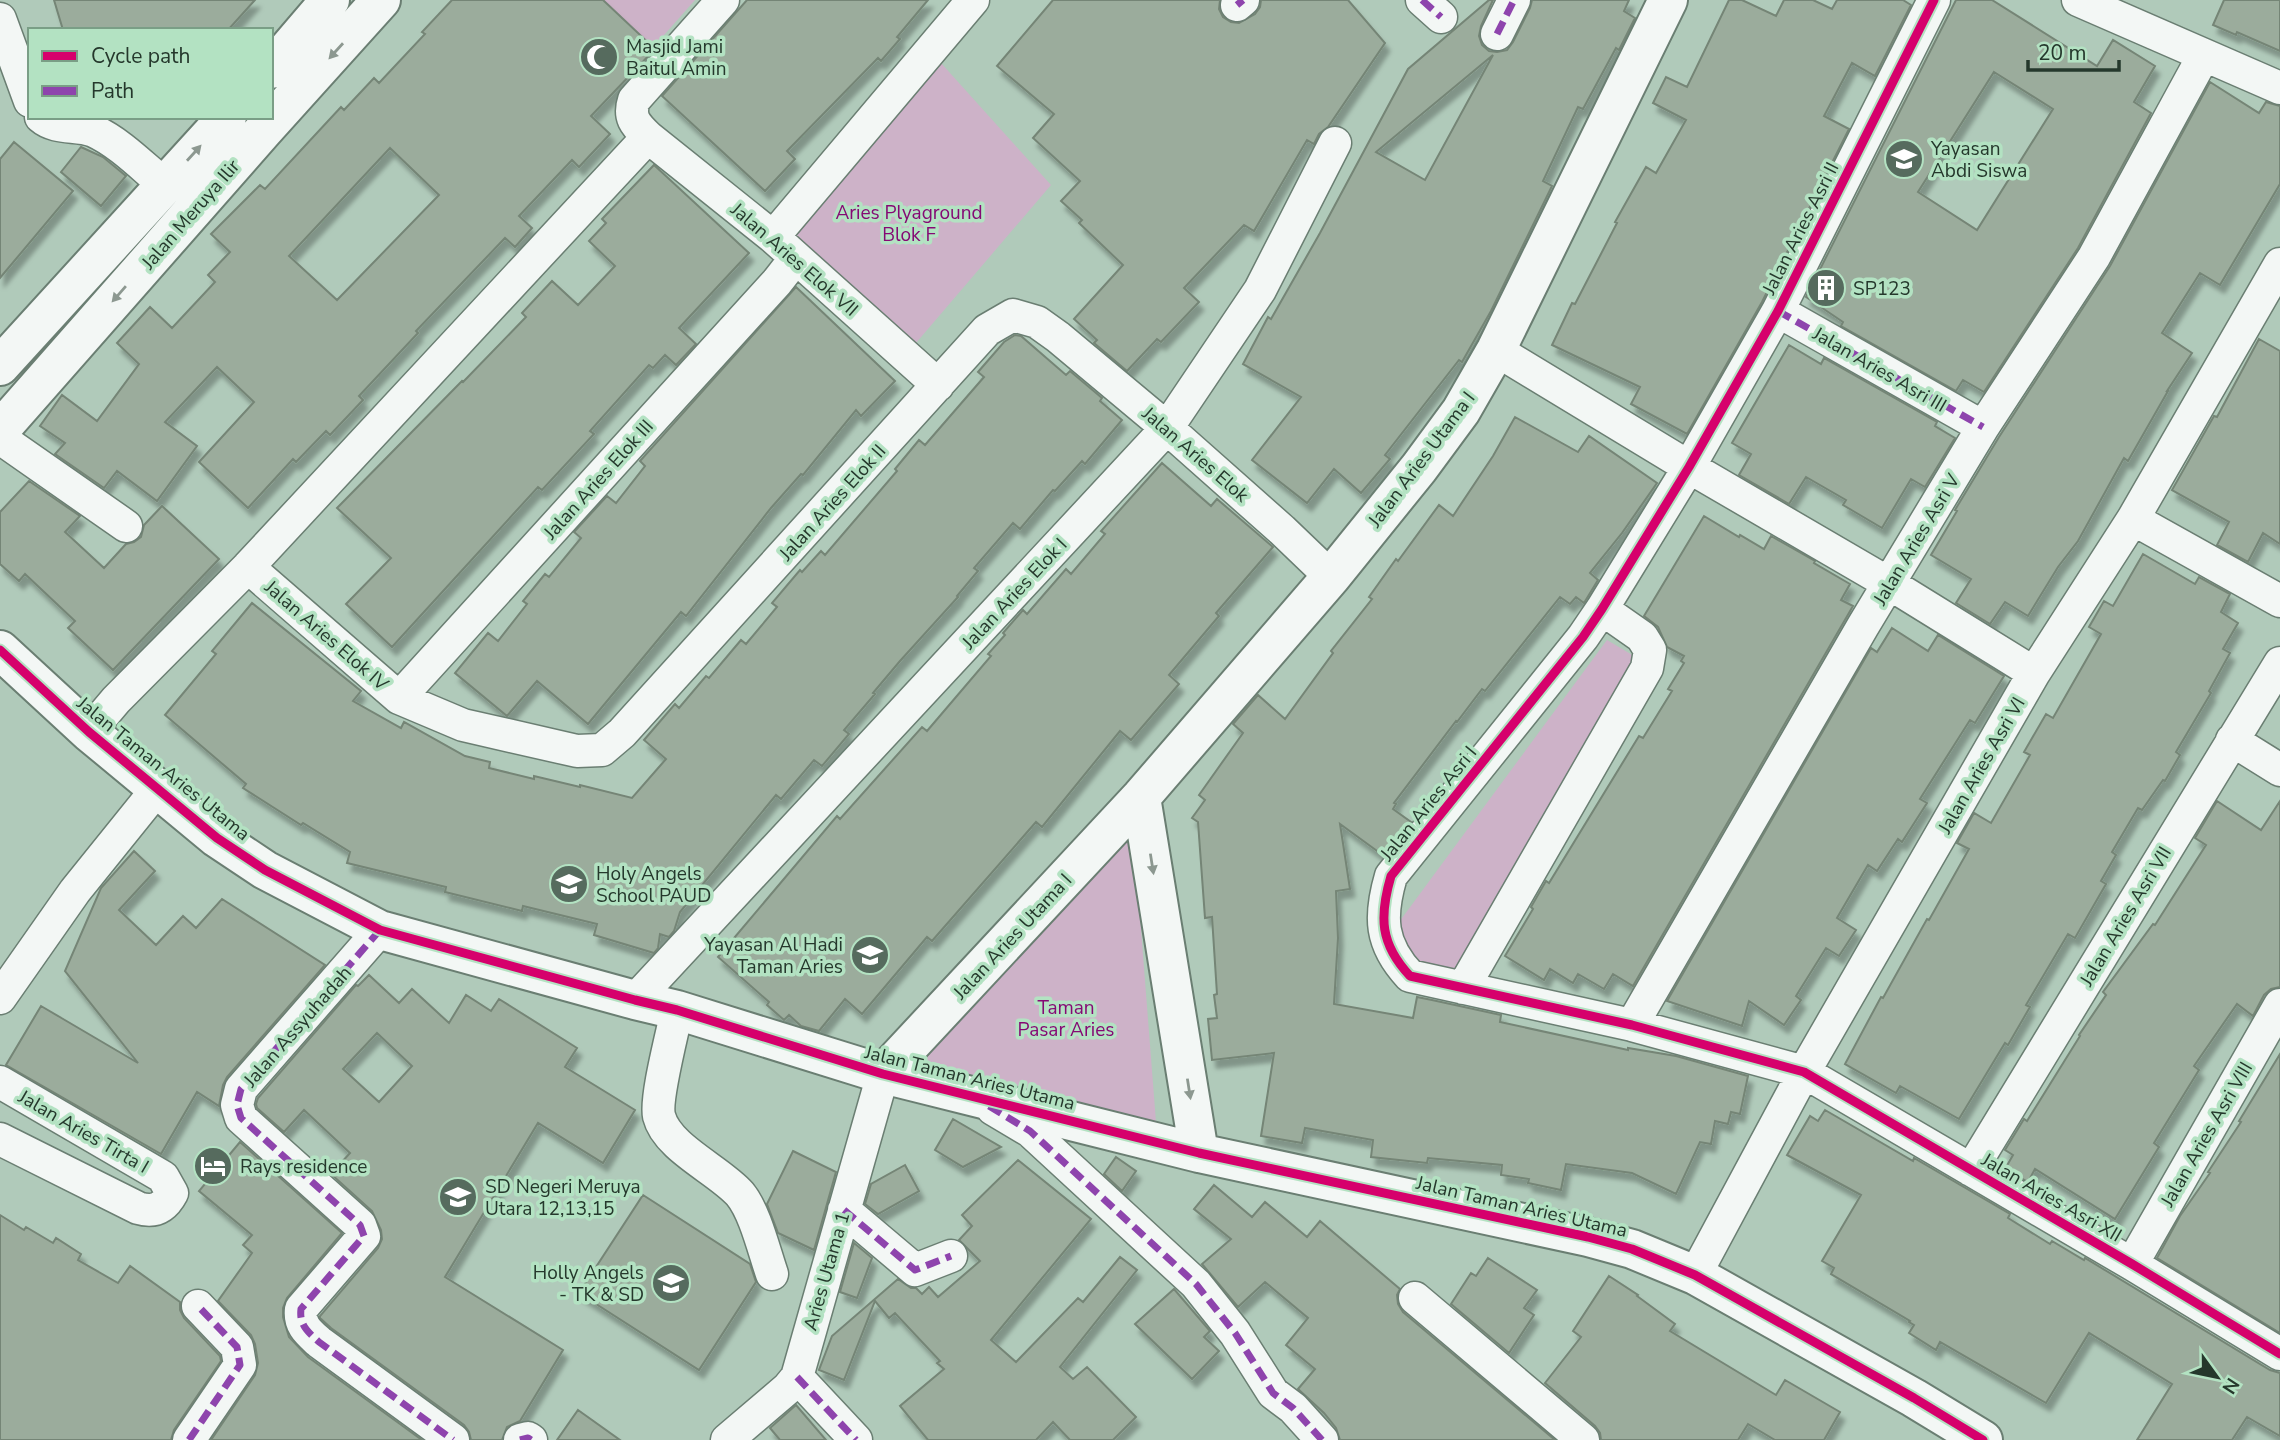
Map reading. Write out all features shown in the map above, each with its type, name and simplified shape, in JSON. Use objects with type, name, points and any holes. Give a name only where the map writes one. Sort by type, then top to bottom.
[{"type":"street","points":[[273,67],[330,0]]},
{"type":"street","points":[[248,567],[648,137],[633,120],[631,111],[634,100],[723,0]]},
{"type":"street","points":[[773,237],[973,0]]},
{"type":"street","points":[[1497,34],[1514,0]]},
{"type":"street","name":"Jalan Aries Utama I","points":[[883,1074],[1141,797],[1331,576],[1419,468],[1461,411],[1496,350],[1668,0]]},
{"type":"street","name":"Jalan Aries Asri II","points":[[1689,467],[1778,311],[1934,0]]},
{"type":"street","points":[[2078,0],[2280,88]]},
{"type":"street","name":"Jalan Meruya Ilir","points":[[0,430],[375,3]]},
{"type":"street","points":[[0,19],[28,96]]},
{"type":"street","name":"Jalan Aries Asri V","points":[[1632,1025],[1863,626],[1983,427],[2094,257],[2204,55]]},
{"type":"street","points":[[45,119],[57,125],[94,131],[165,185]]},
{"type":"street","name":"Jalan Meruya Ilir","points":[[0,366],[225,119]]},
{"type":"street","name":"Jalan Aries Elok VII","points":[[648,137],[773,237],[938,385]]},
{"type":"street","name":"Jalan Aries Elok I","points":[[635,1000],[1167,428],[1260,290],[1335,143]]},
{"type":"street","name":"Jalan Aries Elok III","points":[[399,698],[796,259]]},
{"type":"street","name":"Jalan Aries Asri VI","points":[[1695,1275],[1804,1072],[2034,673],[2133,519],[2280,264]]},
{"type":"street","name":"Jalan Aries Asri III","points":[[1778,311],[1983,427]]},
{"type":"street","name":"Jalan Aries Elok II","points":[[622,733],[987,330],[1013,315],[1037,322],[1058,337]]},
{"type":"street","name":"Jalan Aries Elok","points":[[1058,337],[1167,428],[1331,576]]},
{"type":"street","points":[[1496,350],[1890,584],[2034,673]]},
{"type":"street","points":[[0,438],[126,526]]},
{"type":"street","name":"Jalan Aries Asri I","points":[[1689,467],[1583,638],[1391,876],[1384,901],[1383,924],[1395,960],[1410,976],[1632,1025],[1804,1072]]},
{"type":"street","points":[[2133,519],[2280,601]]},
{"type":"street","name":"Jalan Aries Elok IV","points":[[89,732],[248,567],[399,698],[463,725],[577,751],[602,750],[622,733]]},
{"type":"street","points":[[1463,988],[1647,668],[1650,650],[1642,637],[1602,609]]},
{"type":"street","name":"Jalan Taman Aries Utama","points":[[0,650],[89,732],[216,838],[265,870],[380,930],[677,1010],[883,1074],[1199,1153],[1633,1249],[1695,1275],[1914,1398],[1983,1440]]},
{"type":"street","name":"Jalan Aries Asri VII","points":[[1971,1170],[2280,663]]},
{"type":"street","points":[[2232,740],[2280,769]]},
{"type":"street","points":[[0,998],[75,891],[158,788]]},
{"type":"street","points":[[1141,797],[1199,1153]]},
{"type":"street","name":"Jalan Assyuhadah","points":[[380,930],[241,1089],[237,1105],[241,1118],[360,1225],[364,1236],[301,1309],[304,1328],[340,1358],[453,1440]]},
{"type":"street","name":"Jalan Aries Asri VIII","points":[[2132,1264],[2280,1005]]},
{"type":"street","points":[[677,1010],[660,1097],[659,1116],[672,1139],[740,1194],[749,1210],[772,1274]]},
{"type":"street","name":"Jalan Aries Asri XII","points":[[1804,1072],[2280,1354]]},
{"type":"street","name":"Aries Utama 1","points":[[727,1440],[788,1388],[796,1377],[883,1074]]},
{"type":"street","name":"Jalan Aries Tirta I","points":[[0,1082],[163,1177],[172,1193],[166,1204],[156,1210],[138,1208],[0,1139]]},
{"type":"street","points":[[973,1096],[1030,1131],[1196,1284],[1235,1333],[1273,1393],[1293,1408],[1322,1440]]},
{"type":"street","points":[[844,1210],[915,1270],[951,1256]]},
{"type":"street","points":[[1415,1298],[1583,1440]]},
{"type":"street","points":[[189,1440],[240,1365],[237,1348],[198,1306]]},
{"type":"street","points":[[796,1377],[856,1440]]},
{"type":"street","points":[[520,1440],[531,1440]]},
{"type":"green space","points":[[489,0],[695,0],[604,103]]},
{"type":"green space","name":"Aries Plyaground Blok F","points":[[941,63],[1051,185],[904,357],[778,243]]},
{"type":"green space","points":[[1607,640],[1639,659],[1457,982],[1395,970],[1391,933]]},
{"type":"green space","name":"Taman Pasar Aries","points":[[1133,827],[1156,1122],[907,1067]]},
{"type":"building","points":[[54,0],[255,0],[230,28],[62,28]]},
{"type":"building","points":[[452,0],[603,0],[655,49],[591,116],[610,134],[579,167],[572,160],[519,216],[532,228],[515,247],[505,238],[416,331],[418,333],[359,396],[363,400],[330,435],[326,431],[296,462],[293,459],[248,508],[199,462],[254,402],[217,367],[165,422],[197,446],[157,501],[117,471],[104,488],[55,454],[65,443],[40,426],[62,395],[97,421],[139,364],[117,343],[150,307],[172,328],[215,282],[208,275],[230,252],[211,234],[260,185],[265,189],[341,107],[344,110],[374,78],[379,83],[425,34],[422,32]],"holes":[[[390,148],[439,195],[337,300],[289,256]]]},
{"type":"building","points":[[747,0],[928,0],[881,61],[878,58],[787,151],[795,159],[765,191],[662,96]]},
{"type":"building","points":[[1053,0],[1220,0],[1219,9],[1223,17],[1239,23],[1255,14],[1261,0],[1348,0],[1385,43],[1328,127],[1319,134],[1314,144],[1307,140],[1254,231],[1244,225],[1184,288],[1199,302],[1161,342],[1157,339],[1127,371],[1094,343],[1097,340],[1074,319],[1123,265],[1079,223],[1082,220],[1061,201],[1080,181],[1033,138],[1054,114],[997,66]]},
{"type":"building","points":[[1489,0],[1493,0],[1479,36],[1482,45],[1489,51],[1497,52],[1507,50],[1513,42],[1532,0],[1629,0],[1624,11],[1635,18],[1583,109],[1578,107],[1543,181],[1552,186],[1491,311],[1462,362],[1459,360],[1385,455],[1390,459],[1361,493],[1334,469],[1307,503],[1252,460],[1301,397],[1243,364],[1268,317],[1271,319],[1320,233],[1408,69]],"holes":[[[1493,55],[1425,180],[1376,152]]]},
{"type":"building","points":[[1729,0],[1742,0],[1776,16],[1784,0],[1813,0],[1832,9],[1837,0],[1903,0],[1911,5],[1875,76],[1852,63],[1824,116],[1849,129],[1762,302],[1687,434],[1631,404],[1640,387],[1552,345],[1646,167],[1656,173],[1686,120],[1653,103],[1666,77],[1687,87]]},
{"type":"building","points":[[1956,0],[1992,0],[2097,66],[2113,40],[2155,66],[2134,102],[2151,113],[2078,248],[1984,392],[1963,380],[1956,391],[1841,326],[1843,322],[1806,297]],"holes":[[[1994,72],[2053,109],[1977,230],[1918,192]]]},
{"type":"building","points":[[2224,0],[2280,0],[2280,51],[2237,32],[2236,35],[2213,25]]},
{"type":"building","points":[[2210,82],[2259,113],[2266,102],[2280,106],[2280,184],[2220,285],[2200,273],[2162,333],[2192,353],[2167,391],[2128,461],[2124,458],[2078,541],[2058,567],[2028,616],[2005,602],[1990,624],[1956,603],[1971,579],[1931,555],[1999,437],[2110,266]]},
{"type":"building","points":[[14,142],[73,191],[0,278],[0,159]]},
{"type":"building","points":[[81,147],[103,157],[126,176],[101,206],[61,172]]},
{"type":"building","points":[[654,165],[749,253],[679,328],[696,344],[676,365],[665,355],[653,368],[649,365],[590,431],[594,434],[542,490],[538,487],[392,647],[346,604],[391,558],[337,508],[526,317],[522,313],[552,281],[578,305],[615,266],[589,241],[606,223],[602,219]]},
{"type":"building","points":[[796,287],[895,381],[861,416],[856,410],[803,475],[801,474],[771,508],[686,616],[681,612],[588,724],[537,681],[507,716],[455,673],[488,633],[498,641],[527,604],[523,601],[545,574],[549,577],[581,538],[574,532],[607,496],[616,503],[645,466],[640,461]]},
{"type":"building","points":[[1015,335],[1021,336],[1066,375],[1070,371],[1102,398],[1100,401],[1122,420],[1085,464],[1082,461],[1055,491],[1053,490],[1020,529],[1013,523],[974,568],[978,571],[958,597],[900,661],[844,730],[849,734],[822,766],[814,760],[781,799],[776,795],[680,912],[674,931],[669,937],[660,934],[658,948],[654,953],[594,935],[597,924],[523,906],[522,911],[445,892],[446,887],[347,863],[350,852],[243,788],[246,784],[165,715],[216,654],[212,651],[252,603],[361,691],[353,701],[401,728],[404,722],[465,756],[490,762],[489,768],[632,798],[666,759],[644,740],[675,704],[679,708],[706,676],[709,678],[741,640],[746,644],[777,607],[772,603],[800,570],[802,572],[821,551],[825,555],[897,471],[895,469],[919,440],[925,445],[984,377],[978,372],[1004,342]]},
{"type":"building","points":[[2259,339],[2280,351],[2280,544],[2263,533],[2248,562],[2217,545],[2229,522],[2172,490],[2214,416],[2217,417]]},
{"type":"building","points":[[1789,345],[1821,364],[1824,358],[1937,422],[1935,426],[1955,438],[1925,487],[1911,479],[1882,528],[1843,505],[1846,500],[1806,477],[1789,504],[1739,475],[1751,454],[1732,443]]},
{"type":"building","points":[[1515,417],[1578,452],[1589,436],[1657,483],[1590,573],[1598,580],[1584,603],[1576,597],[1570,604],[1560,597],[1485,691],[1482,689],[1456,721],[1394,803],[1396,804],[1393,809],[1411,822],[1384,856],[1340,824],[1350,889],[1336,891],[1338,938],[1334,1004],[1413,1018],[1417,997],[1501,1015],[1500,1022],[1628,1050],[1676,1056],[1748,1076],[1740,1114],[1731,1112],[1728,1124],[1715,1121],[1711,1144],[1700,1142],[1676,1194],[1632,1173],[1566,1164],[1561,1190],[1528,1183],[1529,1179],[1501,1175],[1502,1165],[1428,1158],[1427,1163],[1371,1157],[1373,1140],[1305,1128],[1302,1143],[1261,1136],[1274,1053],[1212,1060],[1208,1019],[1217,1018],[1214,995],[1217,994],[1212,917],[1205,918],[1198,822],[1192,818],[1205,800],[1199,795],[1243,733],[1233,724],[1258,695],[1285,719],[1333,653],[1331,651],[1372,599],[1369,597],[1396,559],[1398,561],[1439,505],[1453,516]]},
{"type":"building","points":[[1162,463],[1211,506],[1217,499],[1273,547],[1216,613],[1219,616],[1169,675],[1179,684],[1131,740],[1120,731],[1042,827],[1036,822],[932,941],[927,937],[862,1014],[845,999],[819,1031],[801,1026],[789,1015],[784,1020],[767,1005],[769,1002],[718,957],[837,816],[840,819],[922,727],[927,731],[991,656],[988,654],[1023,610],[1027,614],[1066,569],[1071,574],[1105,534],[1101,531]]},
{"type":"building","points":[[29,481],[80,516],[65,532],[104,568],[126,544],[141,537],[144,525],[162,506],[219,559],[113,670],[68,628],[75,621],[25,574],[19,581],[0,564],[0,512]]},
{"type":"building","points":[[1704,516],[1764,549],[1771,536],[1815,561],[1814,563],[1850,584],[1841,600],[1853,606],[1633,986],[1613,974],[1604,989],[1578,974],[1573,983],[1550,969],[1544,980],[1505,956],[1546,881],[1549,883],[1639,736],[1643,738],[1672,691],[1668,689],[1684,663],[1681,661],[1684,656],[1667,647],[1658,627],[1644,616]]},
{"type":"building","points":[[2143,554],[2195,584],[2199,577],[2230,594],[2221,612],[2238,623],[2223,649],[2230,653],[2209,691],[2211,693],[2176,752],[2180,755],[2165,781],[2163,780],[2142,810],[2138,808],[2112,852],[2116,855],[2101,881],[2106,884],[2075,938],[2068,934],[2026,1005],[2030,1007],[2008,1045],[2005,1043],[1959,1119],[1900,1086],[1896,1093],[1845,1064],[1881,997],[1883,998],[1969,849],[1957,843],[1974,813],[1991,823],[2030,755],[2024,752],[2046,714],[2053,718],[2101,634],[2089,627],[2104,601],[2113,606]]},
{"type":"building","points":[[1892,628],[1928,651],[1938,635],[2004,676],[1975,723],[1970,720],[1920,799],[1927,803],[1902,842],[1898,839],[1877,871],[1868,865],[1837,918],[1856,930],[1839,956],[1826,948],[1796,996],[1801,1000],[1784,1025],[1749,1001],[1742,1026],[1667,1001],[1871,648],[1877,652]]},
{"type":"building","points":[[2217,801],[2261,830],[2280,801],[2280,987],[2271,989],[2264,995],[2253,1016],[2237,1004],[2194,1066],[2199,1070],[2154,1143],[2159,1147],[2115,1219],[2035,1169],[2028,1182],[2005,1169],[2013,1155],[2005,1150],[2024,1119],[2027,1121],[2106,995],[2103,992],[2153,924],[2155,925],[2206,845],[2195,838]]},
{"type":"building","points":[[134,851],[155,871],[119,910],[156,945],[183,916],[196,928],[222,899],[325,965],[227,1077],[219,1106],[197,1092],[161,1154],[6,1065],[41,1006],[138,1063],[65,971],[101,888]]},
{"type":"building","points":[[369,975],[399,1003],[412,989],[449,1023],[466,995],[491,1011],[499,999],[577,1048],[565,1067],[635,1110],[603,1163],[538,1123],[445,1277],[563,1350],[520,1421],[507,1427],[502,1440],[471,1440],[464,1425],[320,1318],[378,1248],[382,1239],[381,1230],[372,1211],[331,1174],[350,1153],[304,1110],[284,1132],[257,1108],[256,1104],[258,1098],[356,985]],"holes":[[[377,1033],[412,1066],[379,1102],[343,1069]]]},
{"type":"building","points":[[2280,1054],[2280,1333],[2157,1258]]},
{"type":"building","points":[[1825,1110],[2010,1214],[2008,1218],[2050,1244],[2052,1241],[2084,1260],[2085,1258],[2270,1370],[2280,1373],[2280,1436],[2247,1417],[2232,1440],[2137,1440],[2172,1384],[2089,1333],[2046,1403],[1940,1342],[1936,1350],[1909,1333],[1914,1325],[1910,1321],[1831,1274],[1834,1268],[1822,1261],[1861,1195],[1787,1155],[1810,1116],[1818,1121]]},
{"type":"building","points":[[953,1119],[1001,1147],[963,1167],[935,1150]]},
{"type":"building","points":[[240,1142],[342,1233],[287,1298],[283,1317],[289,1337],[308,1357],[422,1440],[211,1440],[255,1375],[258,1363],[251,1335],[218,1301],[252,1253],[243,1245],[252,1235],[199,1191]]},
{"type":"building","points":[[793,1151],[836,1172],[814,1250],[778,1233],[767,1204]]},
{"type":"building","points":[[1116,1157],[1136,1171],[1122,1191],[1104,1174]]},
{"type":"building","points":[[1018,1160],[1091,1219],[991,1340],[1016,1362],[1078,1298],[1083,1302],[1120,1257],[1137,1270],[1060,1367],[1073,1379],[1087,1367],[1136,1417],[1113,1440],[1070,1440],[1053,1422],[1036,1440],[928,1440],[900,1406],[944,1369],[937,1363],[940,1361],[895,1313],[889,1318],[875,1301],[844,1380],[819,1370],[832,1336],[898,1279],[922,1294],[929,1287],[938,1297],[980,1261],[959,1240],[972,1226],[962,1215]]},
{"type":"building","points":[[905,1165],[919,1191],[878,1214],[865,1204],[871,1184]]},
{"type":"building","points":[[1214,1185],[1252,1217],[1265,1202],[1307,1237],[1320,1221],[1400,1289],[1397,1295],[1398,1304],[1403,1312],[1555,1440],[1340,1440],[1336,1428],[1324,1413],[1298,1389],[1315,1369],[1286,1345],[1308,1318],[1265,1282],[1238,1307],[1202,1264],[1231,1239],[1194,1209]]},
{"type":"building","name":"Holly Angels - TK & SD","points":[[643,1195],[750,1264],[756,1282],[699,1370],[579,1293]]},
{"type":"building","points":[[0,1215],[53,1243],[56,1238],[81,1254],[78,1260],[118,1283],[130,1266],[180,1302],[184,1318],[220,1356],[221,1361],[174,1430],[171,1440],[0,1440]]},
{"type":"building","points":[[854,1243],[872,1258],[857,1298],[840,1292]]},
{"type":"building","points":[[1488,1258],[1537,1290],[1524,1308],[1534,1315],[1509,1353],[1451,1304],[1471,1273],[1476,1276]]},
{"type":"building","points":[[1609,1276],[1675,1324],[1670,1331],[1776,1395],[1785,1380],[1840,1412],[1824,1440],[1775,1440],[1748,1424],[1738,1440],[1601,1440],[1595,1426],[1545,1383],[1581,1337],[1573,1331]]},
{"type":"building","points":[[1174,1289],[1210,1331],[1204,1337],[1219,1351],[1192,1379],[1135,1324]]},
{"type":"building","points":[[796,1405],[826,1440],[780,1440],[770,1428]]},
{"type":"building","points":[[578,1410],[620,1440],[557,1440]]},
{"type":"marked path","points":[[1237,5],[1243,0]]},
{"type":"marked path","points":[[1422,0],[1441,17]]},
{"type":"marked path","points":[[1497,34],[1514,0]]},
{"type":"marked path","points":[[1778,311],[1983,427]]},
{"type":"marked path","points":[[380,930],[241,1089],[237,1105],[241,1118],[360,1225],[364,1236],[301,1309],[301,1320],[305,1328],[319,1342],[453,1440]]},
{"type":"marked path","points":[[989,1106],[1030,1131],[1196,1284],[1235,1333],[1273,1393],[1293,1408],[1322,1440]]},
{"type":"marked path","points":[[844,1210],[915,1270],[951,1256]]},
{"type":"marked path","points":[[189,1440],[240,1365],[237,1347],[198,1306]]},
{"type":"marked path","points":[[797,1377],[856,1440]]},
{"type":"marked path","points":[[520,1440],[531,1440]]},
{"type":"cycle path","points":[[1934,0],[1778,311],[1689,467],[1602,609],[1583,637],[1391,876],[1384,917],[1388,941],[1393,953],[1410,976],[1632,1025],[1804,1072],[2280,1354]]},
{"type":"cycle path","points":[[0,650],[89,732],[217,838],[265,870],[380,930],[677,1010],[883,1074],[1199,1153],[1588,1237],[1632,1249],[1695,1275],[1914,1398],[1983,1440]]},
{"type":"place","name":"Masjid Jami Baitul Amin","points":[[599,57]]},
{"type":"place","name":"Yayasan Abdi Siswa","points":[[1904,159]]},
{"type":"place","name":"SP123","points":[[1826,288]]},
{"type":"place","name":"Holy Angels School PAUD","points":[[569,884]]},
{"type":"place","name":"Yayasan Al Hadi Taman Aries","points":[[870,955]]},
{"type":"place","name":"Rays residence","points":[[213,1166]]},
{"type":"place","name":"SD Negeri Meruya Utara 12,13,15","points":[[458,1197]]},
{"type":"place","name":"Holly Angels - TK & SD","points":[[671,1283]]}]
